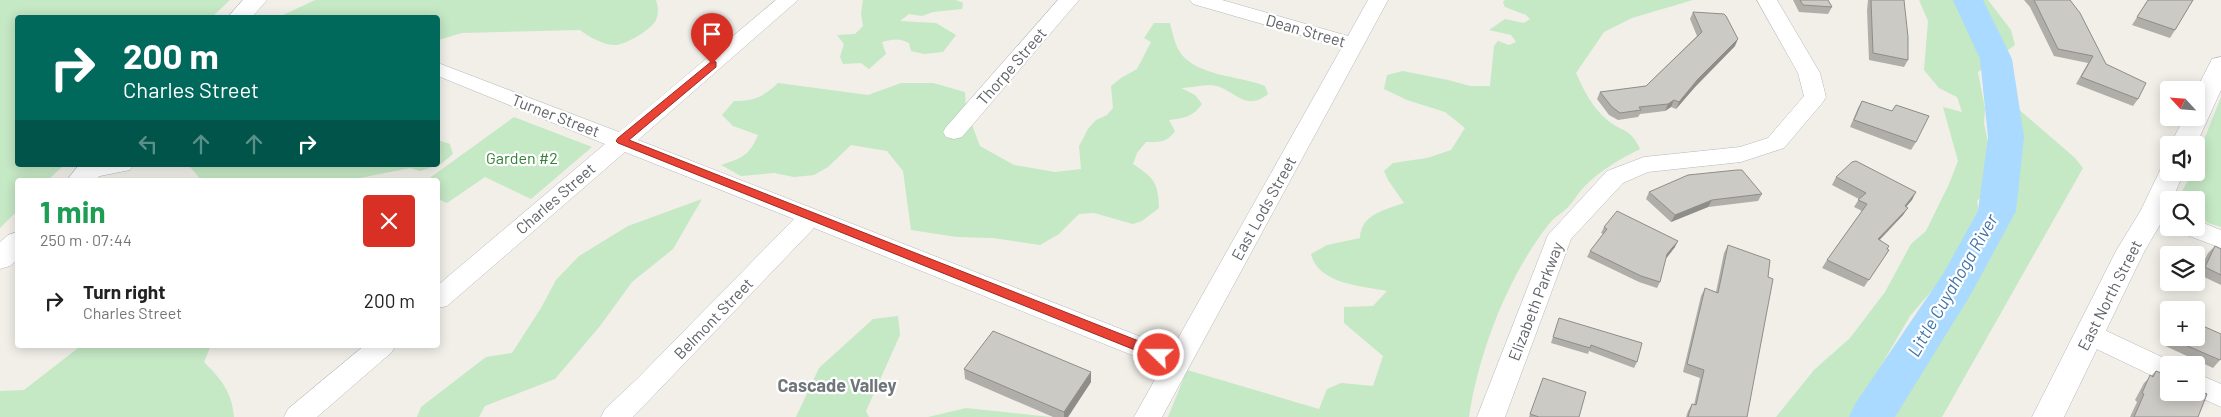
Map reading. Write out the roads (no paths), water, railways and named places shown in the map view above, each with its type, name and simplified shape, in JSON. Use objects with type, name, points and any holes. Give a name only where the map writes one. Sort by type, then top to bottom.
[{"type":"street","points":[[241,15],[256,0]]},
{"type":"street","name":"Charles Street","points":[[440,297],[788,0]]},
{"type":"street","name":"Thorpe Street","points":[[954,132],[1069,0]]},
{"type":"street","name":"Dean Street","points":[[1200,0],[1354,44]]},
{"type":"street","name":"East Lods Street","points":[[1148,417],[1378,0]]},
{"type":"street","name":"Elizabeth Parkway","points":[[1491,417],[1560,235],[1615,177],[1644,165],[1741,154],[1776,143],[1799,118],[1815,96],[1809,73],[1767,0]]},
{"type":"street","points":[[2205,98],[2221,64]]},
{"type":"street","name":"Turner Street","points":[[440,70],[1177,362]]},
{"type":"street","points":[[88,172],[112,167]]},
{"type":"street","name":"East North Street","points":[[2048,417],[2130,251],[2160,215]]},
{"type":"street","name":"Belmont Street","points":[[615,417],[647,387],[810,217]]},
{"type":"street","points":[[2205,233],[2221,239]]},
{"type":"street","points":[[0,259],[15,245]]},
{"type":"street","points":[[2089,334],[2160,367]]},
{"type":"street","points":[[298,417],[379,348]]},
{"type":"street","points":[[2205,388],[2221,396]]},
{"type":"waterway","name":"Little Cuyahoga River","points":[[1871,417],[1957,284],[1997,211],[2006,137],[1996,59],[1968,0]]},
{"type":"district","name":"Cascade Valley","points":[[837,385]]},
{"type":"park label","name":"Garden #2","points":[[522,157]]}]
